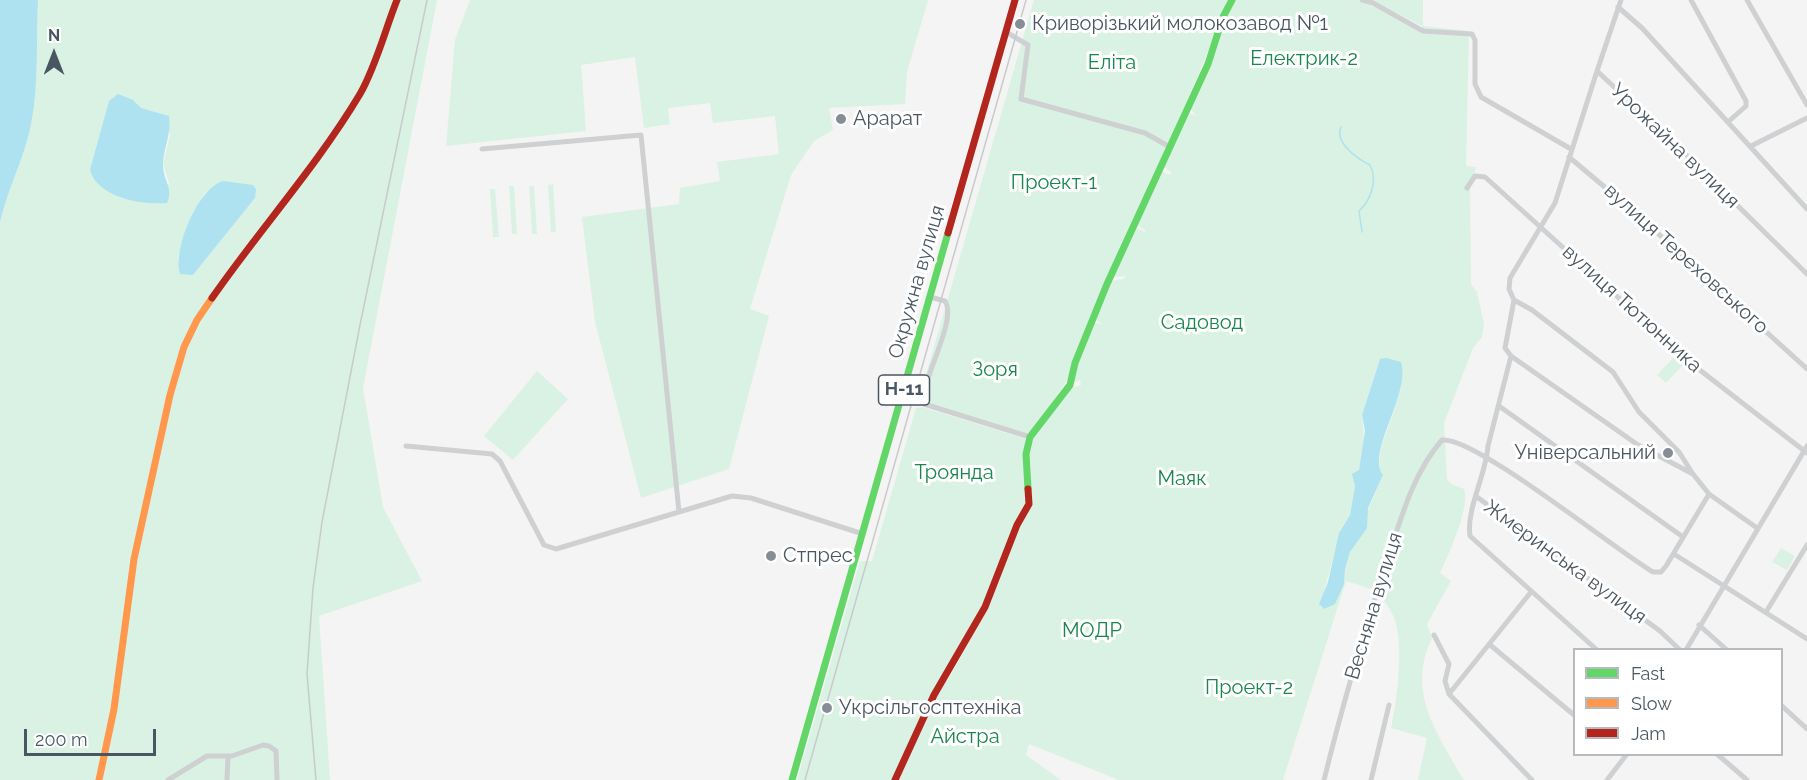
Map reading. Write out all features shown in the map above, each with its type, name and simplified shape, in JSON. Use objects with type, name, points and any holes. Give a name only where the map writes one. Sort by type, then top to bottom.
[{"type":"street","points":[[99,780],[114,709],[134,559],[170,395],[184,347],[197,320],[226,278],[254,238],[296,186],[361,92],[397,0]]},
{"type":"street","name":"Окружна вулиця","points":[[792,780],[1015,0]]},
{"type":"street","points":[[895,780],[911,750],[934,695],[985,607],[1017,525],[1029,504],[1026,454],[1030,437],[1070,386],[1075,363],[1107,284],[1210,58],[1223,17],[1232,0]]},
{"type":"street","points":[[1362,0],[1373,3],[1423,31],[1472,34],[1475,40],[1477,92],[1485,100],[1571,149]]},
{"type":"street","name":"Урожайна вулиця","points":[[1621,0],[1597,71],[1807,274]]},
{"type":"street","points":[[1691,0],[1746,101],[1746,106],[1728,122]]},
{"type":"street","points":[[1747,0],[1807,105]]},
{"type":"street","points":[[1618,7],[1634,20],[1807,208]]},
{"type":"street","points":[[1006,32],[1028,45],[1021,99],[1146,133],[1170,147]]},
{"type":"street","points":[[1597,71],[1571,149],[1561,188],[1542,229],[1510,278],[1509,289],[1514,300],[1505,348],[1511,356],[1638,445],[1693,474]]},
{"type":"street","points":[[1751,146],[1807,117]]},
{"type":"street","points":[[482,149],[641,135],[679,512]]},
{"type":"street","name":"вулиця Тереховського","points":[[1569,157],[1632,210],[1807,369]]},
{"type":"street","name":"вулиця Тютюнника","points":[[1467,188],[1473,177],[1479,175],[1485,177],[1692,364],[1806,450]]},
{"type":"street","points":[[930,297],[945,301],[948,308],[945,330],[923,399],[924,404],[1030,437]]},
{"type":"street","points":[[1514,300],[1532,310],[1613,372],[1639,412],[1679,452],[1709,494],[1757,528]]},
{"type":"street","points":[[1511,356],[1470,523],[1470,536],[1595,648]]},
{"type":"street","points":[[1498,406],[1683,537]]},
{"type":"street","name":"Весняна вулиця","points":[[1324,780],[1348,688],[1408,499],[1428,458],[1442,440],[1457,442],[1488,457]]},
{"type":"street","points":[[406,446],[492,454],[500,461],[544,545],[556,549],[723,498],[740,496],[863,534]]},
{"type":"street","points":[[1687,648],[1722,586],[1806,450]]},
{"type":"street","points":[[1488,457],[1649,570],[1661,572],[1709,494]]},
{"type":"street","name":"Жмеринська вулиця","points":[[1477,497],[1677,648]]},
{"type":"street","points":[[1766,612],[1807,545]]},
{"type":"street","points":[[1674,554],[1807,639]]},
{"type":"street","points":[[1449,694],[1531,592]]},
{"type":"street","points":[[1699,625],[1725,648]]},
{"type":"street","points":[[1434,634],[1449,664],[1445,681],[1449,694],[1532,780]]},
{"type":"street","points":[[1490,644],[1573,714]]},
{"type":"street","points":[[1371,780],[1389,705]]},
{"type":"street","points":[[1783,707],[1807,729]]},
{"type":"street","points":[[168,780],[207,756],[228,756],[269,746],[278,757],[278,780]]},
{"type":"street","points":[[227,780],[228,756]]},
{"type":"street","points":[[1607,780],[1624,756]]},
{"type":"street","points":[[1719,756],[1748,780]]},
{"type":"green space","points":[[38,0],[437,0],[363,388],[383,507],[422,581],[319,616],[330,780],[0,780],[0,222],[24,150],[34,110]],"holes":[[[133,100],[140,108],[162,114],[170,135],[163,164],[170,186],[102,133],[109,101]],[[206,192],[255,198],[193,275],[178,258],[193,212]]]},
{"type":"green space","points":[[470,0],[928,0],[907,72],[905,104],[829,108],[833,130],[814,141],[791,175],[750,309],[769,316],[729,469],[641,498],[595,322],[582,217],[679,204],[680,188],[720,181],[717,162],[779,154],[775,116],[713,123],[710,103],[668,108],[670,124],[644,128],[635,57],[581,65],[586,131],[446,146],[455,40]]},
{"type":"green space","points":[[1034,0],[1230,0],[1069,377],[1032,433],[1027,434],[918,402]]},
{"type":"green space","points":[[1234,0],[1356,0],[1390,14],[1422,32],[1422,26],[1371,0],[1423,0],[1423,26],[1469,31],[1466,166],[1476,167],[1470,188],[1471,284],[1477,292],[1484,324],[1482,337],[1473,348],[1444,423],[1447,479],[1451,484],[1464,489],[1465,497],[1462,519],[1440,573],[1451,581],[1427,624],[1432,638],[1425,657],[1422,676],[1428,712],[1464,780],[1418,780],[1427,738],[1391,728],[1396,702],[1399,655],[1399,640],[1393,615],[1378,591],[1346,581],[1283,780],[1119,780],[1029,744],[1026,755],[1061,780],[896,780],[943,682],[948,680],[972,637],[1018,526],[1028,512],[1028,453],[1033,436],[1070,389],[1081,385],[1080,380],[1072,383],[1072,377],[1092,323],[1104,324],[1093,319],[1110,281],[1124,279],[1125,276],[1111,277],[1134,227],[1145,232],[1136,224],[1161,171],[1170,175],[1171,172],[1163,166],[1189,113],[1196,116],[1190,108]],"holes":[[[1380,359],[1400,362],[1402,376],[1400,391],[1381,452],[1380,465],[1383,475],[1350,552],[1344,584],[1324,609],[1320,606],[1341,529],[1350,515],[1354,481],[1359,470],[1364,440],[1362,415]]]},
{"type":"green space","points":[[553,184],[556,232],[551,232],[548,185]]},
{"type":"green space","points":[[509,186],[514,186],[517,234],[512,234]]},
{"type":"green space","points":[[529,186],[534,186],[537,234],[532,234]]},
{"type":"green space","points":[[490,189],[495,189],[499,237],[493,237]]},
{"type":"green space","points":[[1674,357],[1683,365],[1666,383],[1657,375]]},
{"type":"green space","points":[[537,371],[568,399],[513,460],[484,436]]},
{"type":"green space","name":"Троянда","points":[[922,407],[1026,439],[1023,454],[1027,502],[982,606],[894,780],[797,780],[860,561],[872,561],[916,408]]},
{"type":"green space","points":[[1781,548],[1795,556],[1787,570],[1772,562]]},
{"type":"water","points":[[0,0],[38,0],[34,110],[24,150],[0,222]]},
{"type":"water","points":[[118,94],[133,100],[141,108],[169,116],[163,165],[169,189],[167,203],[146,203],[122,198],[102,187],[90,170],[109,101]]},
{"type":"water","points":[[223,181],[253,185],[256,189],[255,198],[193,275],[180,274],[180,250],[189,221],[204,195],[213,186]]},
{"type":"water","points":[[1386,358],[1401,362],[1402,375],[1400,390],[1380,452],[1379,465],[1383,475],[1368,508],[1367,528],[1350,552],[1344,584],[1335,604],[1324,609],[1319,604],[1328,582],[1339,533],[1350,515],[1355,486],[1352,474],[1359,470],[1365,431],[1362,415],[1380,359]]},
{"type":"waterway","points":[[1341,127],[1341,139],[1348,150],[1370,165],[1372,171],[1372,190],[1359,211],[1362,232]]},
{"type":"tram line","points":[[805,780],[1026,0]]},
{"type":"railway","points":[[316,780],[307,674],[313,588],[322,522],[427,0]]},
{"type":"traffic: fast","points":[[1028,489],[1026,454],[1030,437],[1070,385],[1075,363],[1107,284],[1208,64],[1223,17],[1232,0]]},
{"type":"traffic: fast","points":[[792,780],[948,233]]},
{"type":"traffic: slow","points":[[99,780],[114,709],[134,559],[170,395],[184,347],[197,320],[212,298]]},
{"type":"traffic: jam","points":[[212,298],[307,172],[360,94],[376,60],[397,0]]},
{"type":"traffic: jam","points":[[948,233],[1015,0]]},
{"type":"traffic: jam","points":[[895,780],[934,695],[985,607],[1017,525],[1029,504],[1028,489]]},
{"type":"place","name":"Криворізький молокозавод №1","points":[[1020,24]]},
{"type":"place","name":"Арарат","points":[[841,119]]},
{"type":"place","name":"Універсальний","points":[[1668,453]]},
{"type":"place","name":"Стпрес","points":[[771,556]]},
{"type":"place","name":"Укрсільгосптехніка","points":[[827,708]]},
{"type":"park label","name":"Електрик-2","points":[[1304,59]]},
{"type":"park label","name":"Еліта","points":[[1112,63]]},
{"type":"park label","name":"Проект-1","points":[[1054,183]]},
{"type":"park label","name":"Садовод","points":[[1202,323]]},
{"type":"park label","name":"Зоря","points":[[995,370]]},
{"type":"park label","name":"Маяк","points":[[1182,479]]},
{"type":"park label","name":"МОДР","points":[[1092,631]]},
{"type":"park label","name":"Проект-2","points":[[1249,688]]},
{"type":"park label","name":"Айстра","points":[[965,737]]}]
